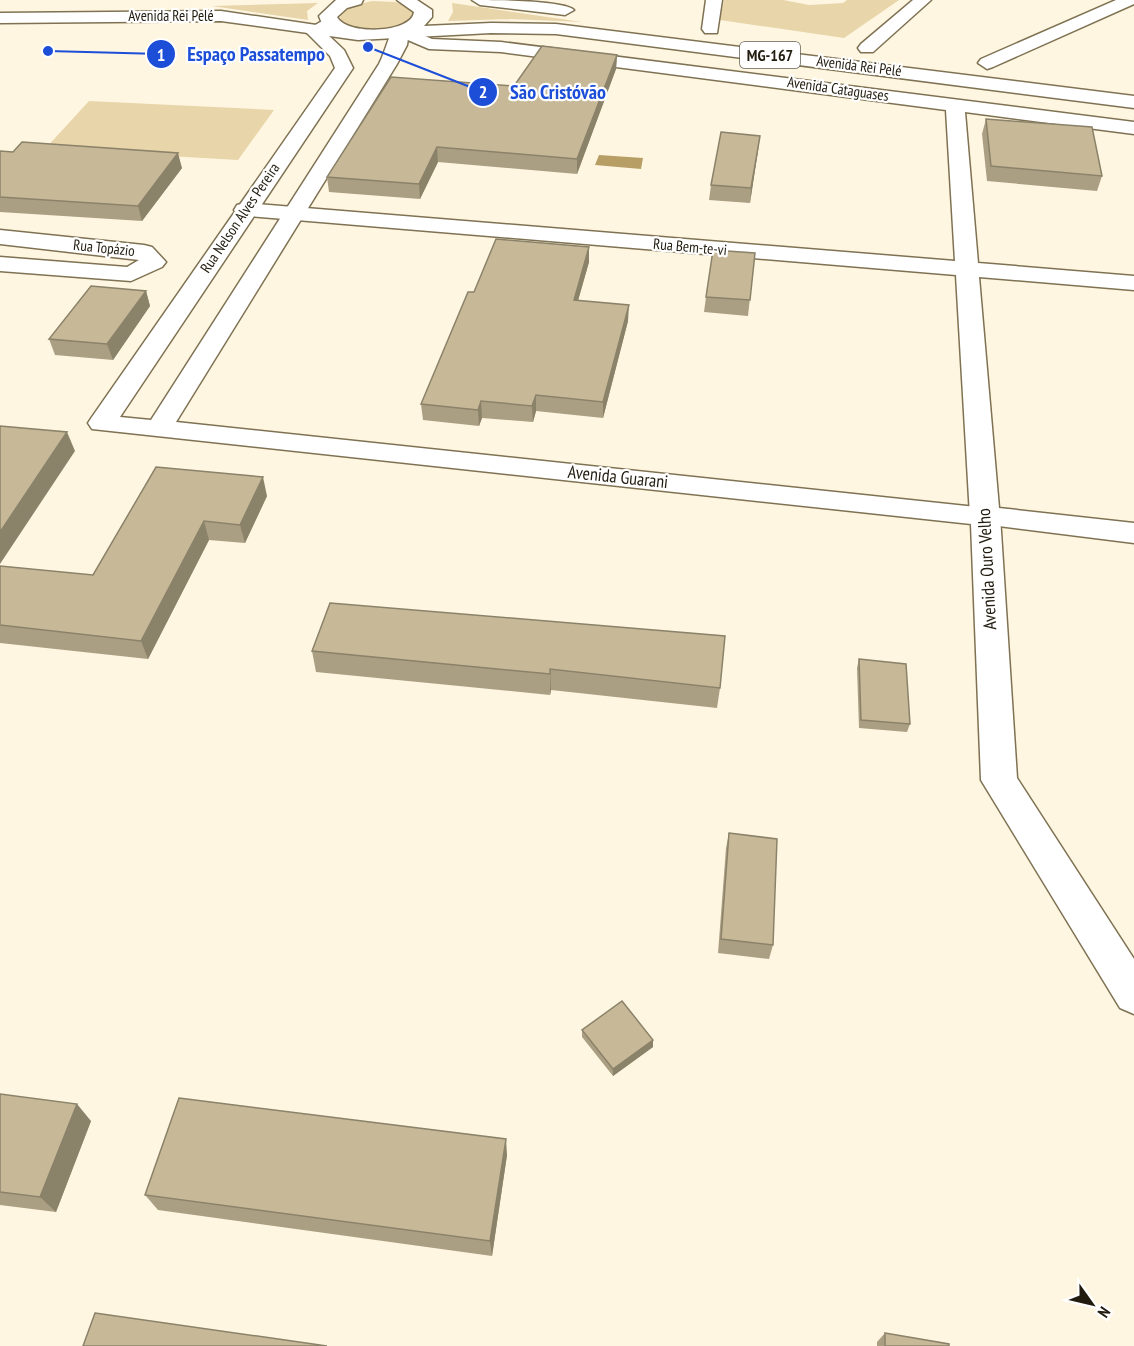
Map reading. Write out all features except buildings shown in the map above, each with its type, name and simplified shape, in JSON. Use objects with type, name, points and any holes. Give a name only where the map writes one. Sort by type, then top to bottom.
[{"type":"street","points":[[343,0],[355,0]]},
{"type":"street","points":[[328,28],[328,16],[332,10],[355,0]]},
{"type":"street","points":[[159,428],[388,64],[402,31],[417,24],[423,17],[423,10],[405,0]]},
{"type":"street","points":[[480,0],[585,13]]},
{"type":"street","points":[[711,29],[714,0]]},
{"type":"street","points":[[867,48],[923,0]]},
{"type":"street","points":[[987,63],[1131,0]]},
{"type":"street","name":"Avenida Rei Pelé","points":[[0,18],[221,16],[379,35],[402,31],[556,29],[1134,102]]},
{"type":"street","name":"MG-167","points":[[688,26],[733,32]]},
{"type":"street","name":"Rua Nelson Alves Pereira","points":[[102,423],[245,210],[344,68],[328,28]]},
{"type":"street","name":"Avenida Cataguases","points":[[402,31],[429,44],[501,46],[1134,128]]},
{"type":"street","name":"Avenida Rei Pelé","points":[[846,45],[889,51]]},
{"type":"street","points":[[965,60],[1021,68]]},
{"type":"street","name":"Avenida Ouro Velho","points":[[955,105],[985,516],[999,780],[1134,995]]},
{"type":"street","name":"Rua Bem-te-vi","points":[[245,210],[1134,283]]},
{"type":"street","name":"Rua Topázio","points":[[0,237],[144,252],[154,262],[131,274],[0,264]]},
{"type":"street","name":"Avenida Guarani","points":[[102,423],[1134,533]]},
{"type":"shaded area","points":[[724,0],[783,0],[809,5],[843,3],[847,0],[899,0],[844,38],[720,20]]},
{"type":"shaded area","points":[[372,1],[395,2],[411,7],[415,16],[399,26],[381,30],[362,29],[343,24],[339,15],[351,6]]},
{"type":"shaded area","points":[[318,3],[307,11],[308,20],[212,6]]},
{"type":"shaded area","points":[[452,3],[582,22],[510,19],[448,21],[453,12]]},
{"type":"shaded area","points":[[89,101],[274,110],[238,160],[45,149]]},
{"type":"shaded area","points":[[599,155],[643,158],[641,169],[595,165]]},
{"type":"place","name":"São Cristóvão","points":[[368,47]]},
{"type":"place","name":"Espaço Passatempo","points":[[48,51]]}]
